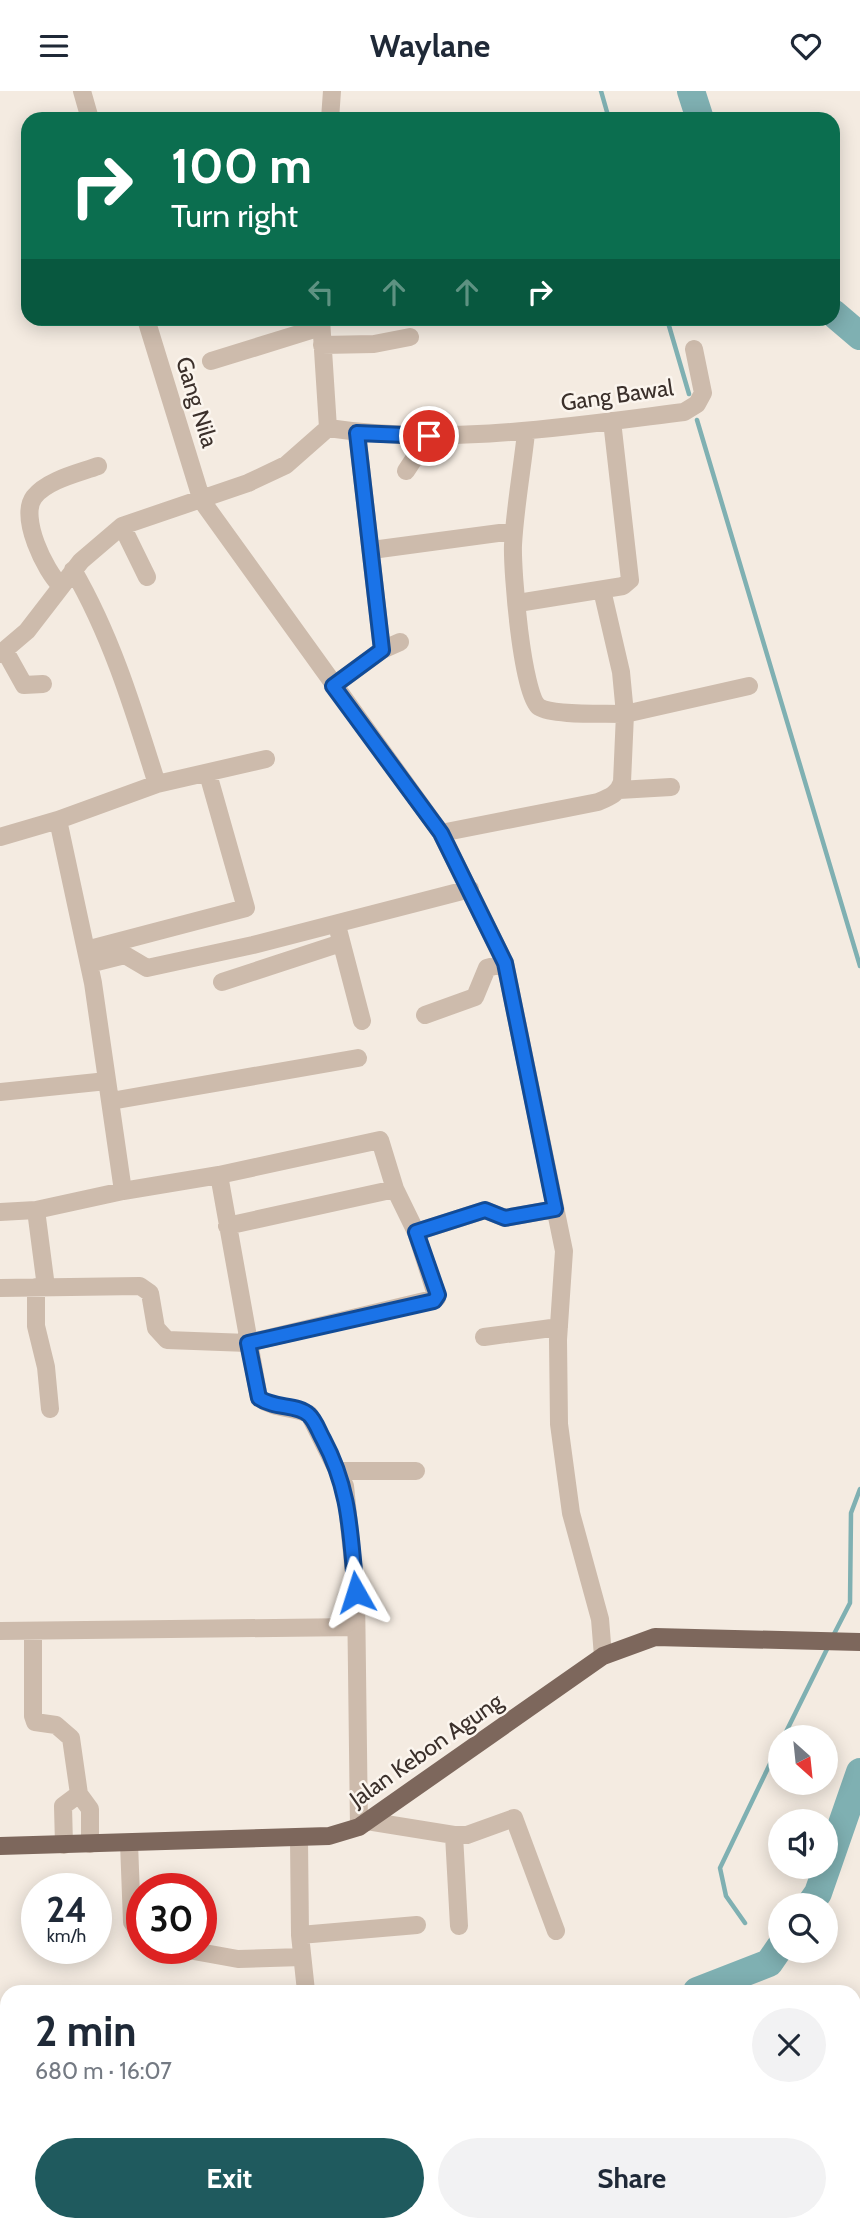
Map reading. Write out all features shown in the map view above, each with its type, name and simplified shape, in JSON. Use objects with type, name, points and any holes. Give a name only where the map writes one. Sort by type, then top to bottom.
[{"type":"main road","name":"Jalan Kebon Agung","points":[[0,1846],[329,1836],[363,1824],[603,1655],[655,1637],[818,1638],[860,1642]]},
{"type":"street","points":[[82,91],[88,112]]},
{"type":"street","points":[[330,112],[332,91]]},
{"type":"street","name":"Gang Nila","points":[[148,326],[202,501],[441,833],[505,963],[564,1251],[559,1327],[559,1424],[571,1513],[600,1619],[603,1655]]},
{"type":"street","points":[[43,684],[24,685],[2,653],[27,631],[73,570],[121,526],[202,501],[286,465],[328,428],[321,330]]},
{"type":"street","points":[[211,361],[321,330],[374,344],[411,337]]},
{"type":"street","name":"Gang Bawal","points":[[328,428],[357,433],[429,436],[526,433],[684,412],[697,404],[703,393],[694,349]]},
{"type":"street","points":[[518,603],[624,586],[630,580],[612,421]]},
{"type":"street","points":[[357,433],[382,650]]},
{"type":"street","points":[[526,433],[514,531],[513,566],[523,660],[534,702],[546,711],[625,713],[749,686]]},
{"type":"street","points":[[406,471],[429,436]]},
{"type":"street","points":[[61,586],[52,577],[41,555],[29,509],[35,496],[54,484],[98,466]]},
{"type":"street","points":[[121,526],[147,577]]},
{"type":"street","points":[[372,550],[514,531]]},
{"type":"street","points":[[73,570],[94,607],[131,702],[158,784]]},
{"type":"street","points":[[602,590],[621,672],[625,713],[619,790]]},
{"type":"street","points":[[333,686],[382,650],[400,642]]},
{"type":"street","points":[[0,837],[58,820],[158,784],[266,759]]},
{"type":"street","points":[[87,957],[246,908],[208,774]]},
{"type":"street","points":[[441,833],[598,802],[619,790],[671,787]]},
{"type":"street","points":[[58,820],[87,957],[123,1191]]},
{"type":"street","points":[[87,957],[125,955],[145,968],[253,945],[470,889]]},
{"type":"street","points":[[336,923],[362,1021]]},
{"type":"street","points":[[222,982],[341,943]]},
{"type":"street","points":[[253,945],[259,970]]},
{"type":"street","points":[[425,1015],[469,1002],[478,993],[487,968],[505,963]]},
{"type":"street","points":[[111,1101],[358,1058]]},
{"type":"street","points":[[0,1092],[107,1081]]},
{"type":"street","points":[[0,1212],[37,1210],[123,1191],[219,1175],[376,1139],[382,1142],[395,1189],[416,1232],[438,1295],[434,1301],[248,1343],[167,1340],[156,1328],[150,1293],[140,1286],[0,1288]]},
{"type":"street","points":[[219,1175],[259,1398],[271,1406],[291,1407],[309,1415],[339,1471],[346,1499],[356,1592],[363,1824],[467,1835],[514,1818],[556,1931]]},
{"type":"street","points":[[227,1226],[395,1189]]},
{"type":"street","points":[[416,1232],[485,1210],[505,1218],[555,1209]]},
{"type":"street","points":[[37,1210],[41,1287],[36,1326],[46,1367],[50,1409]]},
{"type":"street","points":[[484,1337],[559,1327]]},
{"type":"street","points":[[339,1471],[416,1471]]},
{"type":"street","points":[[0,1631],[356,1627]]},
{"type":"street","points":[[33,1632],[33,1716],[35,1722],[56,1725],[71,1738],[79,1794],[90,1809],[90,1845]]},
{"type":"street","points":[[64,1845],[63,1806],[79,1794]]},
{"type":"street","points":[[454,1835],[459,1926]]},
{"type":"street","points":[[299,1839],[300,1935],[305,1985]]},
{"type":"street","points":[[130,1843],[131,1873]]},
{"type":"street","points":[[300,1935],[416,1924]]},
{"type":"street","points":[[217,1955],[238,1959],[302,1957]]},
{"type":"waterway","points":[[601,91],[607,112]]},
{"type":"waterway","points":[[691,91],[698,112]]},
{"type":"waterway","points":[[840,319],[860,336]]},
{"type":"waterway","points":[[669,326],[689,394]]},
{"type":"waterway","points":[[697,420],[860,966]]},
{"type":"waterway","points":[[833,1636],[850,1603],[851,1513],[860,1489]]},
{"type":"waterway","points":[[789,1725],[828,1647]]},
{"type":"waterway","points":[[745,1923],[726,1896],[720,1868],[768,1768]]},
{"type":"waterway","points":[[818,1893],[860,1772]]},
{"type":"waterway","points":[[712,1985],[769,1963]]},
{"type":"route","points":[[356,1592],[345,1486],[333,1458],[309,1415],[291,1407],[271,1406],[259,1398],[248,1343],[434,1301],[438,1295],[416,1232],[485,1210],[505,1218],[555,1209],[505,963],[441,833],[333,686],[382,650],[357,433],[429,436]]}]
